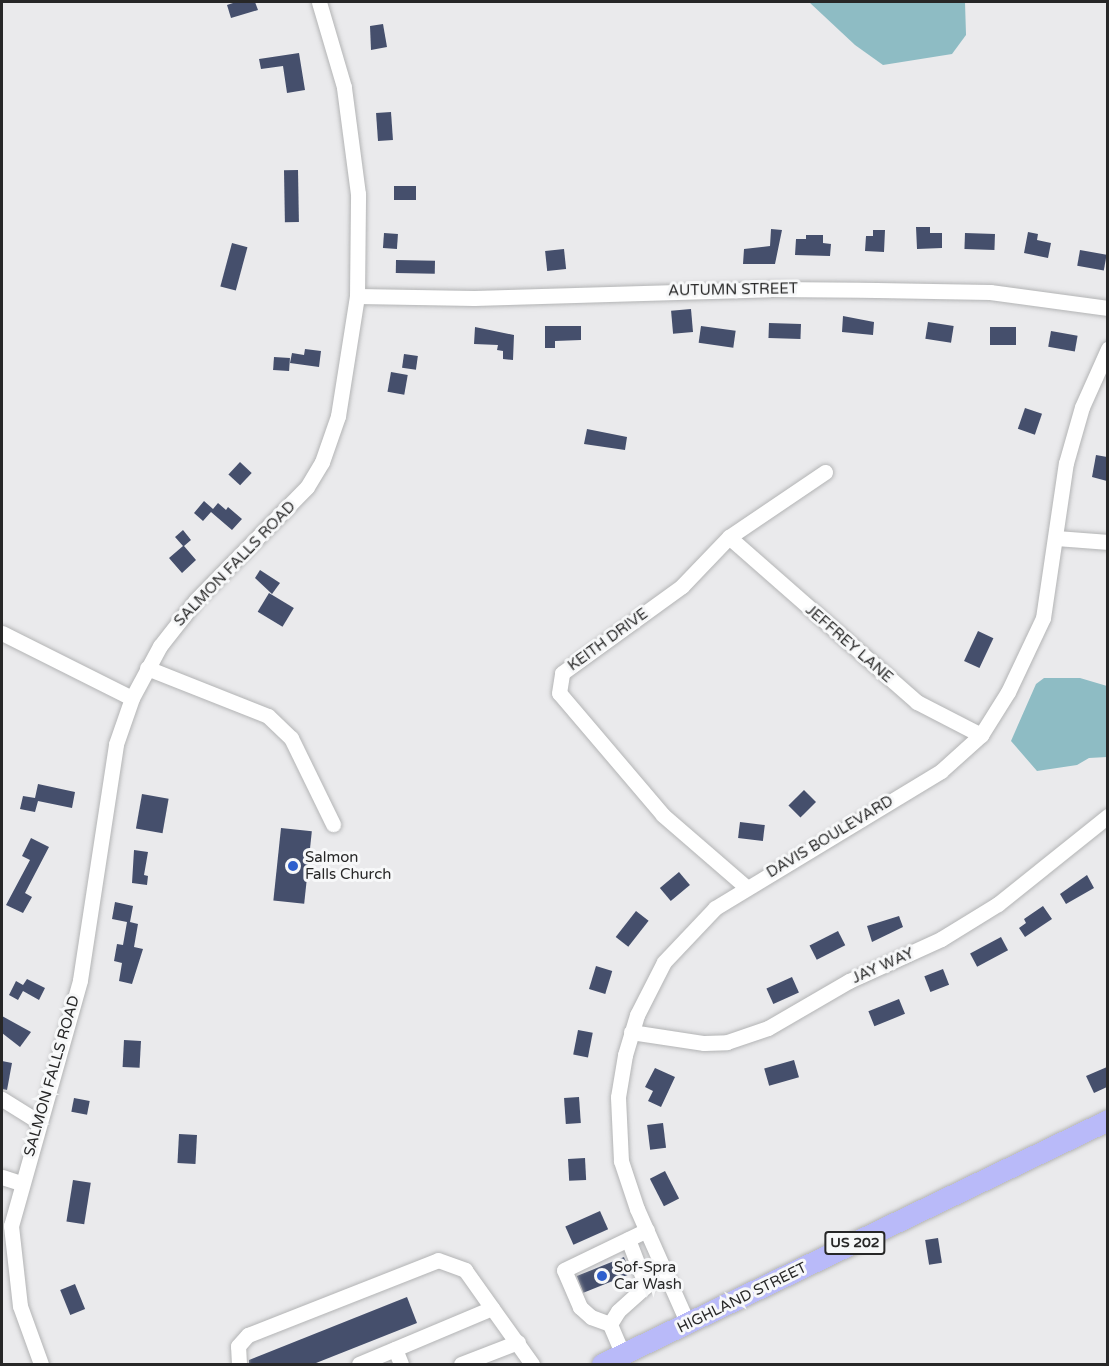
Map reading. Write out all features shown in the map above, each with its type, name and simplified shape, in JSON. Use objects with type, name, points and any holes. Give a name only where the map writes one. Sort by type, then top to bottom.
[{"type":"highway","name":"HIGHLAND STREET","points":[[602,1365],[1107,1120]]},
{"type":"street","name":"SALMON FALLS ROAD","points":[[41,1365],[20,1306],[13,1268],[11,1226],[21,1183],[74,1010],[111,767],[132,698],[147,668],[196,600],[289,509],[322,462],[338,416],[357,296],[359,240],[355,160],[344,87],[320,2]]},
{"type":"street","name":"AUTUMN STREET","points":[[357,296],[474,298],[770,289],[876,290],[990,292],[1107,308]]},
{"type":"street","name":"DAVIS BOULEVARD","points":[[688,1324],[627,1185],[618,1141],[618,1097],[631,1032],[654,979],[677,945],[701,919],[746,887],[941,771],[981,735],[1008,692],[1043,618],[1057,538],[1060,493],[1073,434],[1107,349]]},
{"type":"street","name":"KEITH DRIVE","points":[[746,887],[663,816],[559,693],[562,673],[682,586],[729,537],[825,472]]},
{"type":"street","name":"JEFFREY LANE","points":[[729,537],[917,702],[981,735]]},
{"type":"street","points":[[1057,538],[1107,542]]},
{"type":"street","points":[[2,633],[132,698]]},
{"type":"street","points":[[147,668],[268,716],[291,738],[333,824]]},
{"type":"street","name":"JAY WAY","points":[[631,1032],[704,1043],[727,1042],[768,1028],[849,981],[941,939],[998,904],[1107,816]]},
{"type":"street","points":[[2,1099],[39,1122]]},
{"type":"street","points":[[2,1177],[21,1183]]},
{"type":"street","points":[[623,1355],[610,1324],[584,1313],[564,1270],[646,1230]]},
{"type":"street","points":[[610,1324],[618,1311],[646,1286],[627,1239]]},
{"type":"street","points":[[239,1365],[238,1346],[248,1335],[438,1260],[465,1270],[518,1342],[532,1365]]},
{"type":"street","points":[[359,1365],[492,1308]]},
{"type":"street","points":[[461,1365],[518,1342]]},
{"type":"street","points":[[395,1349],[401,1365]]},
{"type":"water","points":[[809,2],[965,2],[966,35],[952,54],[883,65],[855,45]]},
{"type":"water","points":[[1044,678],[1080,678],[1107,686],[1107,757],[1089,758],[1077,765],[1037,771],[1011,741],[1036,684]]},
{"type":"building","points":[[236,2],[255,2],[258,10],[231,18],[227,5]]},
{"type":"building","points":[[383,24],[387,47],[371,50],[370,26]]},
{"type":"building","points":[[299,53],[305,90],[287,93],[283,66],[261,69],[259,59]]},
{"type":"building","points":[[391,112],[393,140],[378,141],[376,113]]},
{"type":"building","points":[[284,170],[298,170],[299,222],[285,222]]},
{"type":"building","points":[[394,186],[416,186],[416,200],[394,200]]},
{"type":"building","points":[[916,227],[930,227],[930,233],[942,233],[942,248],[917,249]]},
{"type":"building","points":[[771,229],[782,230],[775,264],[743,264],[744,249],[770,246]]},
{"type":"building","points":[[873,230],[885,230],[884,252],[865,251],[866,236],[873,236]]},
{"type":"building","points":[[1028,232],[1038,234],[1037,240],[1051,243],[1048,258],[1024,253]]},
{"type":"building","points":[[384,233],[398,234],[397,249],[383,248]]},
{"type":"building","points":[[965,233],[995,234],[994,250],[964,249]]},
{"type":"building","points":[[806,235],[823,235],[823,243],[831,244],[830,256],[795,255],[796,239],[806,239]]},
{"type":"building","points":[[232,243],[247,247],[236,291],[220,286]]},
{"type":"building","points":[[564,249],[566,269],[547,271],[545,251]]},
{"type":"building","points":[[1080,250],[1107,255],[1104,270],[1077,266]]},
{"type":"building","points":[[396,260],[435,261],[435,274],[396,273]]},
{"type":"building","points":[[691,309],[693,332],[673,334],[671,311]]},
{"type":"building","points":[[843,316],[874,322],[873,335],[842,332]]},
{"type":"building","points":[[928,322],[954,326],[951,343],[925,339]]},
{"type":"building","points":[[769,323],[801,324],[800,339],[768,338]]},
{"type":"building","points":[[545,326],[581,326],[581,340],[555,341],[555,348],[545,348]]},
{"type":"building","points":[[701,326],[736,331],[733,348],[699,343]]},
{"type":"building","points":[[475,327],[514,335],[513,360],[503,359],[503,351],[497,350],[498,345],[474,344]]},
{"type":"building","points":[[990,327],[1016,327],[1016,345],[990,345]]},
{"type":"building","points":[[1051,331],[1078,336],[1075,351],[1048,347]]},
{"type":"building","points":[[305,349],[321,351],[319,367],[290,363],[292,353],[304,355]]},
{"type":"building","points":[[404,354],[418,356],[416,370],[402,368]]},
{"type":"building","points":[[274,357],[290,358],[289,371],[273,370]]},
{"type":"building","points":[[391,372],[408,375],[404,395],[388,392]]},
{"type":"building","points":[[1025,408],[1042,414],[1035,435],[1018,429]]},
{"type":"building","points":[[587,429],[627,437],[625,450],[584,444]]},
{"type":"building","points":[[1096,455],[1107,457],[1107,481],[1092,477]]},
{"type":"building","points":[[240,462],[252,473],[240,485],[228,474]]},
{"type":"building","points":[[204,501],[213,509],[218,503],[226,510],[228,507],[242,519],[232,530],[211,512],[203,521],[194,513]]},
{"type":"building","points":[[183,530],[191,540],[184,546],[196,560],[182,573],[169,558],[183,546],[175,537]]},
{"type":"building","points":[[260,570],[280,583],[272,594],[255,578]]},
{"type":"building","points":[[269,593],[294,608],[283,627],[258,612]]},
{"type":"building","points":[[978,631],[993,638],[979,668],[964,661]]},
{"type":"building","points":[[38,784],[75,792],[72,808],[38,801],[35,812],[20,809],[23,796],[35,798]]},
{"type":"building","points":[[804,790],[816,802],[800,818],[788,806]]},
{"type":"building","points":[[142,794],[169,799],[163,833],[136,828]]},
{"type":"building","points":[[740,822],[765,825],[763,841],[738,838]]},
{"type":"building","name":"Salmon Falls Church","points":[[281,828],[312,831],[304,904],[273,901]]},
{"type":"building","points":[[31,838],[49,847],[25,893],[32,897],[23,913],[6,905],[30,860],[22,856]]},
{"type":"building","points":[[134,850],[148,852],[144,875],[148,876],[147,885],[132,883]]},
{"type":"building","points":[[679,872],[690,885],[671,901],[660,888]]},
{"type":"building","points":[[1087,875],[1094,888],[1066,904],[1060,894]]},
{"type":"building","points":[[115,902],[133,906],[130,922],[138,924],[134,947],[143,949],[132,984],[119,981],[122,963],[114,961],[117,944],[123,945],[127,922],[112,919]]},
{"type":"building","points":[[1043,906],[1052,919],[1025,937],[1019,928],[1026,923],[1024,919]]},
{"type":"building","points":[[636,911],[649,921],[628,947],[616,937]]},
{"type":"building","points":[[899,916],[903,927],[872,942],[867,926]]},
{"type":"building","points":[[838,931],[845,945],[817,960],[809,946]]},
{"type":"building","points":[[1001,937],[1008,950],[977,967],[970,953]]},
{"type":"building","points":[[596,966],[612,971],[605,994],[589,989]]},
{"type":"building","points":[[943,969],[949,985],[930,992],[924,976]]},
{"type":"building","points":[[792,977],[799,993],[773,1004],[766,988]]},
{"type":"building","points":[[27,979],[45,988],[39,1000],[23,991],[18,1000],[9,995],[16,981],[23,985]]},
{"type":"building","points":[[899,999],[905,1014],[874,1026],[868,1011]]},
{"type":"building","points":[[2,1016],[31,1032],[20,1047],[2,1033]]},
{"type":"building","points":[[578,1030],[593,1033],[588,1057],[573,1055]]},
{"type":"building","points":[[124,1040],[141,1041],[140,1068],[123,1067]]},
{"type":"building","points":[[794,1060],[799,1077],[769,1086],[764,1069]]},
{"type":"building","points":[[2,1061],[12,1063],[7,1090],[2,1089]]},
{"type":"building","points":[[1107,1067],[1107,1087],[1094,1093],[1086,1076]]},
{"type":"building","points":[[655,1068],[675,1077],[661,1107],[648,1101],[653,1091],[645,1087]]},
{"type":"building","points":[[579,1097],[581,1123],[566,1124],[564,1098]]},
{"type":"building","points":[[74,1098],[90,1101],[87,1115],[71,1112]]},
{"type":"building","points":[[663,1123],[666,1148],[650,1150],[647,1125]]},
{"type":"building","points":[[179,1134],[197,1135],[195,1164],[177,1163]]},
{"type":"building","points":[[585,1158],[586,1180],[569,1181],[568,1159]]},
{"type":"building","points":[[665,1171],[679,1199],[664,1206],[650,1179]]},
{"type":"building","points":[[73,1180],[91,1183],[84,1224],[66,1221]]},
{"type":"building","points":[[600,1211],[608,1229],[573,1245],[565,1226]]},
{"type":"building","points":[[938,1238],[942,1263],[929,1265],[925,1240]]},
{"type":"building","name":"Sof-Spra Car Wash","points":[[624,1257],[631,1274],[583,1293],[577,1276]]},
{"type":"building","points":[[75,1284],[85,1309],[70,1315],[60,1290]]},
{"type":"building","points":[[407,1297],[417,1323],[311,1365],[249,1365],[249,1360]]},
{"type":"place","name":"Salmon Falls Church","points":[[293,866]]},
{"type":"place","name":"Sof-Spra Car Wash","points":[[602,1276]]}]
